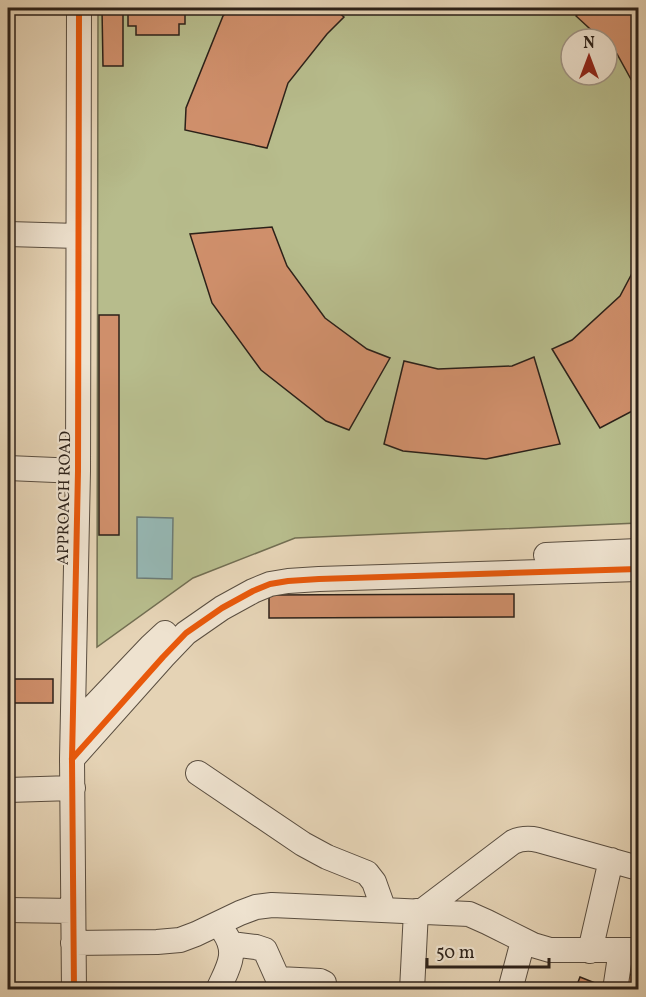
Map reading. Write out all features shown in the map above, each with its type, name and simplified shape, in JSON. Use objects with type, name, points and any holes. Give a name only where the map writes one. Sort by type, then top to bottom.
[{"type":"street","name":"APPROACH ROAD","points":[[74,990],[72,759],[78,471],[79,8]]},
{"type":"street","points":[[8,234],[78,236]]},
{"type":"street","points":[[8,468],[78,471]]},
{"type":"street","points":[[73,728],[167,631],[218,592],[265,570],[300,564],[639,551]]},
{"type":"street","points":[[72,759],[186,633],[222,608],[270,584],[319,579],[639,569]]},
{"type":"street","points":[[198,774],[303,844],[367,873],[375,882],[384,910]]},
{"type":"street","points":[[8,790],[73,788]]},
{"type":"street","points":[[412,990],[419,911],[513,842],[530,838],[639,868]]},
{"type":"street","points":[[590,951],[611,860]]},
{"type":"street","points":[[73,943],[170,941],[188,938],[256,908],[272,905],[469,914],[541,948],[590,951],[630,950],[615,990]]},
{"type":"street","points":[[8,910],[73,911]]},
{"type":"street","points":[[218,923],[231,944],[230,963],[218,990]]},
{"type":"street","points":[[510,990],[523,941]]},
{"type":"street","points":[[231,944],[265,950],[278,979],[320,981],[324,983],[325,990]]},
{"type":"green space","points":[[98,8],[638,8],[638,523],[295,538],[193,578],[97,647]]},
{"type":"water","points":[[137,517],[173,518],[172,579],[137,578]]},
{"type":"building","points":[[102,8],[123,8],[123,66],[103,66]]},
{"type":"building","points":[[128,8],[185,8],[185,24],[179,24],[179,35],[136,35],[136,26],[128,26]]},
{"type":"building","points":[[230,8],[333,8],[344,17],[327,34],[288,83],[267,148],[185,130],[186,108],[223,16]]},
{"type":"building","points":[[582,8],[638,8],[638,92],[619,58],[619,27],[588,27],[576,16]]},
{"type":"building","points":[[272,227],[287,266],[325,318],[367,349],[390,358],[349,430],[326,421],[261,370],[212,303],[190,234]]},
{"type":"building","points":[[638,262],[638,408],[600,428],[552,349],[572,340],[620,296]]},
{"type":"building","points":[[99,315],[119,315],[119,535],[99,535]]},
{"type":"building","points":[[534,357],[560,444],[486,459],[403,451],[384,444],[404,361],[438,369],[512,366]]},
{"type":"building","points":[[514,594],[514,617],[269,618],[269,595]]},
{"type":"building","points":[[14,679],[53,679],[53,703],[13,703]]},
{"type":"building","points":[[638,971],[638,990],[625,990],[630,974],[636,977]]},
{"type":"building","points":[[580,977],[595,983],[593,990],[575,990]]},
{"type":"cycle path","points":[[74,990],[72,759],[78,471],[79,8]]},
{"type":"cycle path","points":[[72,759],[186,633],[222,608],[270,584],[319,579],[638,569]]}]
